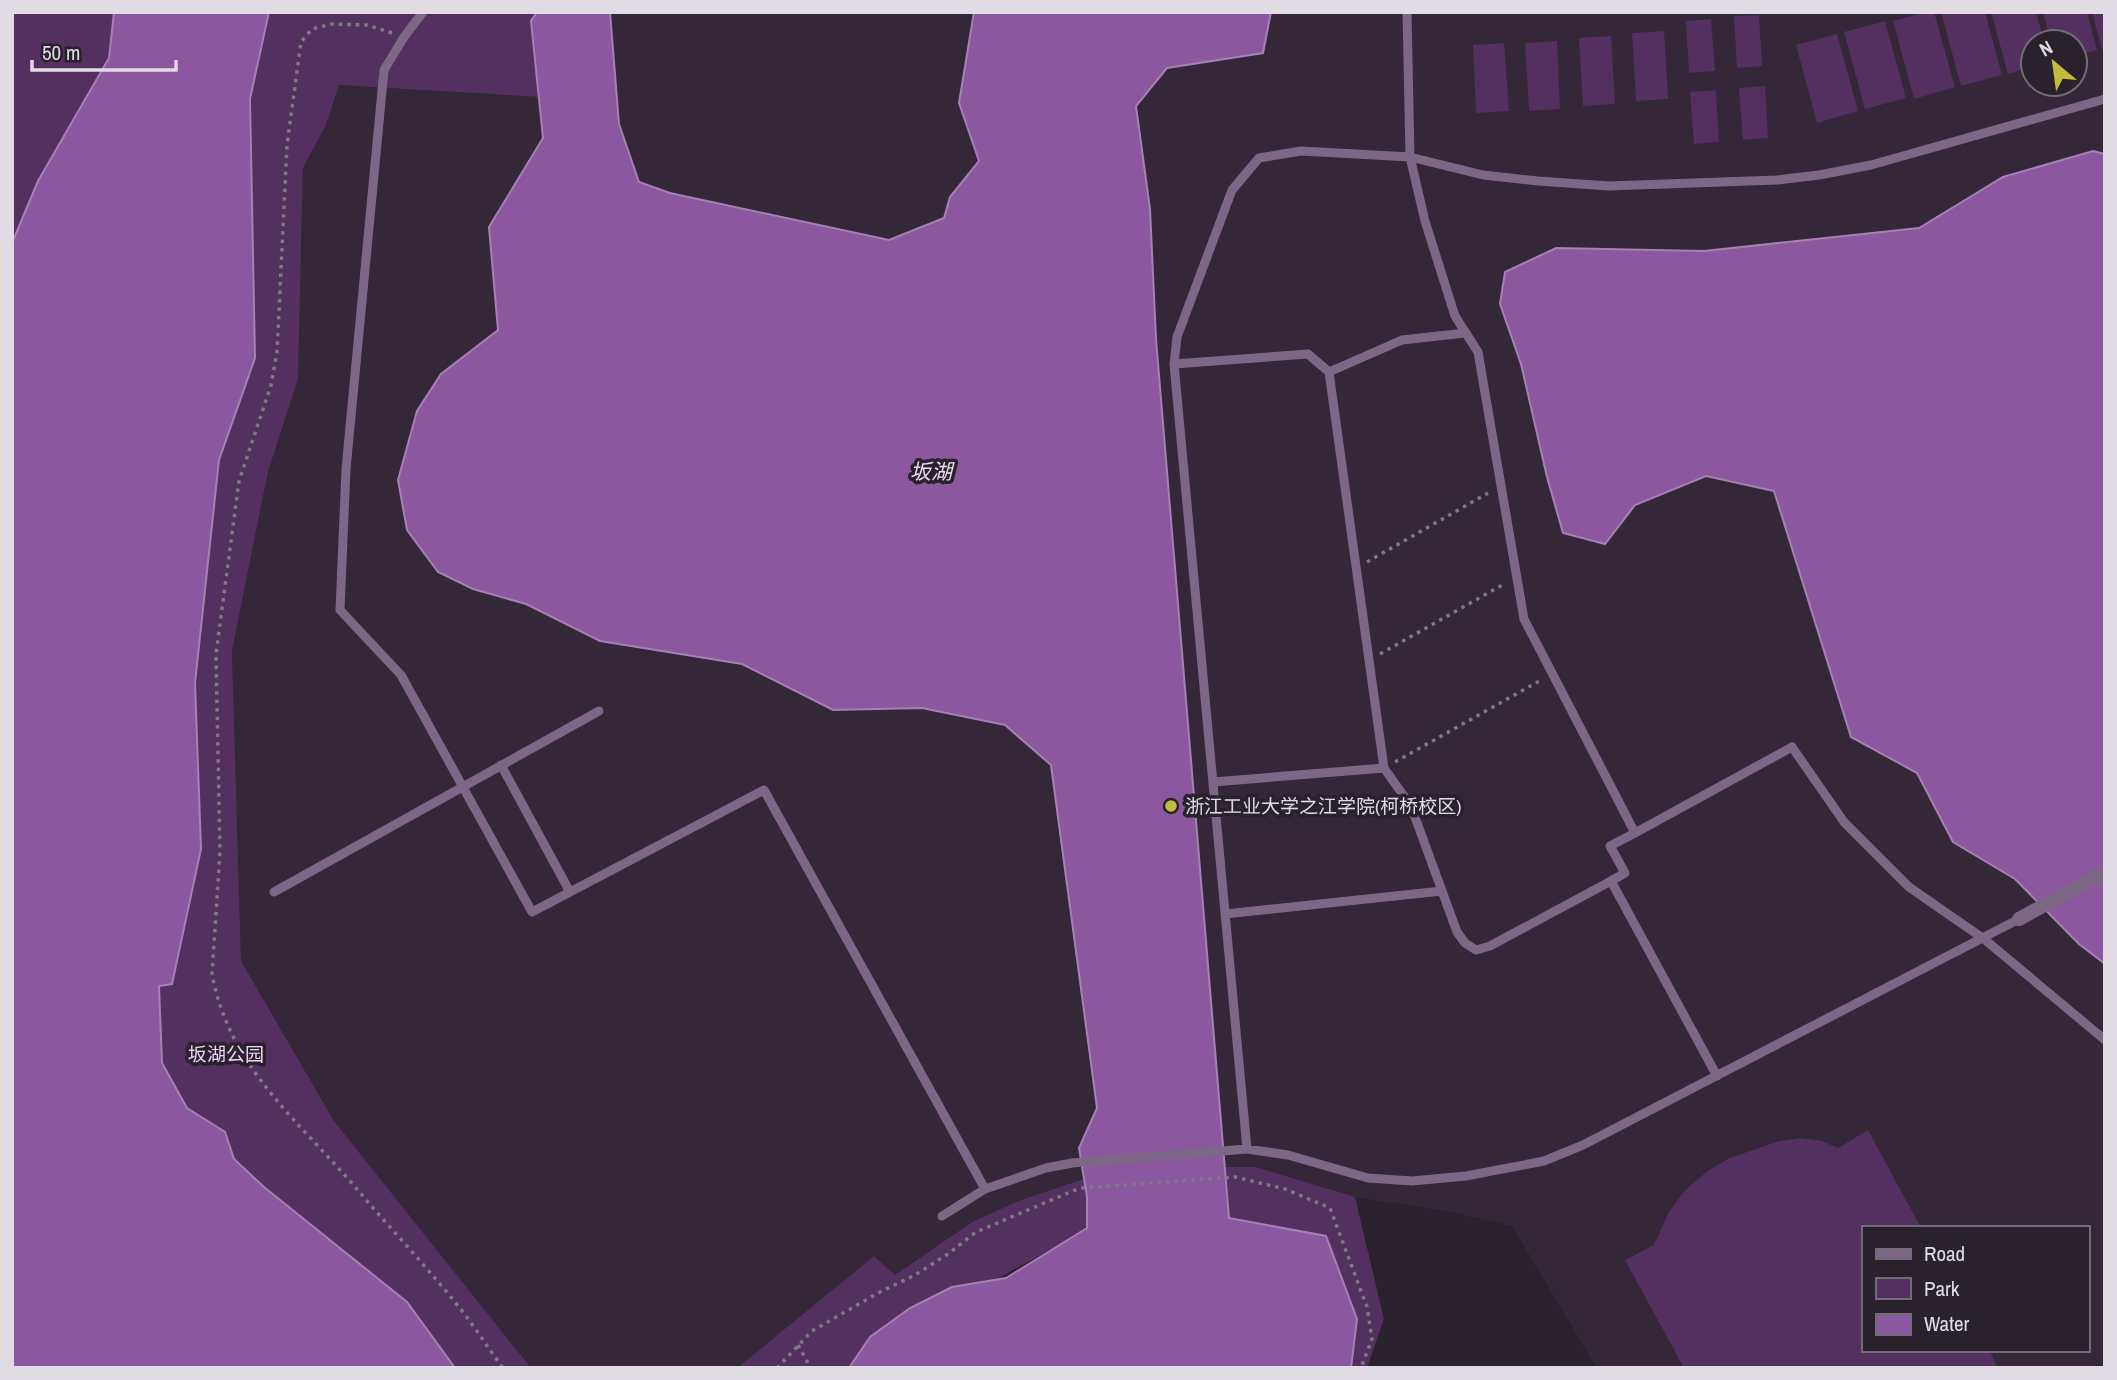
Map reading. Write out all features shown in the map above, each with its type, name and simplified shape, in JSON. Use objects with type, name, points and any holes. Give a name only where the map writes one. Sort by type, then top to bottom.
[{"type":"street","points":[[2019,919],[2105,872]]},
{"type":"lane","points":[[423,12],[384,70],[346,469],[340,610],[401,675],[532,912],[764,790],[985,1189]]},
{"type":"lane","points":[[1407,12],[1410,157],[1429,233],[1455,316],[1478,352],[1524,619],[1635,833]]},
{"type":"lane","points":[[1247,1149],[1174,364],[1177,337],[1232,190],[1259,158],[1301,151],[1410,157],[1483,175],[1609,186],[1777,180],[1871,165],[2105,99]]},
{"type":"lane","points":[[1329,372],[1402,340],[1465,333]]},
{"type":"lane","points":[[1174,364],[1308,354],[1329,372],[1384,768],[1411,806],[1457,932],[1465,943],[1476,950],[1490,946],[1625,873],[1610,846],[1792,747],[1844,822],[1909,887],[1984,939],[2105,1040]]},
{"type":"lane","points":[[274,891],[599,711]]},
{"type":"lane","points":[[500,765],[570,892]]},
{"type":"lane","points":[[1213,782],[1384,768]]},
{"type":"lane","points":[[1611,881],[1717,1076]]},
{"type":"lane","points":[[1225,914],[1442,891]]},
{"type":"lane","points":[[942,1216],[985,1189],[1046,1168],[1072,1164],[1247,1149],[1288,1155],[1368,1178],[1412,1181],[1466,1176],[1544,1161],[1583,1145],[2019,919]]},
{"type":"path","points":[[404,37],[367,24],[332,24],[312,29],[301,42],[299,51],[288,145],[277,352],[271,386],[239,481],[216,654],[220,852],[212,974],[215,990],[231,1032],[266,1090],[335,1164],[459,1308],[503,1368]]},
{"type":"path","points":[[1356,568],[1501,486]]},
{"type":"path","points":[[1369,660],[1517,577]]},
{"type":"path","points":[[1384,768],[1552,674]]},
{"type":"path","points":[[777,1368],[812,1331],[915,1275],[976,1232],[1080,1188],[1235,1177],[1285,1189],[1330,1208],[1367,1307],[1372,1339],[1361,1368]]},
{"type":"path","points":[[798,1345],[808,1368]]},
{"type":"shaded area","name":"浙江工业大学之江学院(柯桥校区)","points":[[537,12],[2105,12],[2105,1368],[1597,1368],[1512,1226],[1450,1212],[1355,1197],[1256,1167],[1227,1167],[972,1222],[895,1275],[873,1257],[737,1368],[531,1368],[334,1121],[241,961],[232,651],[268,472],[298,379],[303,168],[326,125],[339,85],[538,97],[531,21]]},
{"type":"green space","points":[[12,12],[114,12],[110,58],[38,181],[12,243]]},
{"type":"green space","name":"坂湖公园","points":[[269,12],[537,12],[531,21],[539,97],[339,85],[326,125],[303,168],[298,379],[268,472],[232,651],[241,961],[334,1121],[531,1368],[455,1368],[407,1302],[264,1187],[234,1159],[225,1132],[187,1108],[162,1063],[159,986],[172,984],[201,849],[195,683],[219,460],[255,358],[250,99]]},
{"type":"green space","points":[[1934,12],[1955,87],[1914,99],[1893,21]]},
{"type":"green space","points":[[1941,12],[1985,12],[2002,75],[1961,86]]},
{"type":"green space","points":[[1991,12],[2036,12],[2040,28],[2019,28],[2019,71],[2008,74]]},
{"type":"green space","points":[[2043,12],[2087,12],[2097,50],[2089,52],[2089,28],[2047,28]]},
{"type":"green space","points":[[2092,12],[2105,12],[2105,49],[2102,49]]},
{"type":"green space","points":[[1759,15],[1762,66],[1737,68],[1734,16]]},
{"type":"green space","points":[[1711,19],[1715,71],[1689,73],[1686,21]]},
{"type":"green space","points":[[1885,21],[1906,98],[1865,109],[1844,32]]},
{"type":"green space","points":[[1664,31],[1668,99],[1636,101],[1632,33]]},
{"type":"green space","points":[[1837,34],[1858,111],[1817,123],[1796,45]]},
{"type":"green space","points":[[1611,36],[1615,104],[1583,106],[1579,38]]},
{"type":"green space","points":[[1557,41],[1560,109],[1529,111],[1525,43]]},
{"type":"green space","points":[[1504,43],[1509,111],[1476,113],[1473,45]]},
{"type":"green space","points":[[1765,86],[1768,138],[1743,140],[1739,88]]},
{"type":"green space","points":[[1716,90],[1719,142],[1694,144],[1690,92]]},
{"type":"green space","points":[[1868,1130],[1920,1226],[1862,1226],[1862,1352],[1990,1352],[1998,1368],[1684,1368],[1625,1260],[1654,1245],[1669,1212],[1685,1190],[1709,1170],[1730,1158],[1779,1141],[1801,1138],[1822,1141],[1838,1148]]},
{"type":"green space","points":[[1256,1167],[1355,1197],[1384,1319],[1367,1368],[1351,1368],[1357,1319],[1326,1236],[1230,1218],[1227,1186],[1087,1229],[997,1279],[952,1287],[870,1337],[849,1368],[737,1368],[874,1256],[895,1275],[972,1222],[1021,1200],[1084,1179]]},
{"type":"water","points":[[114,12],[269,12],[250,99],[255,358],[219,460],[195,683],[201,849],[172,984],[159,986],[162,1063],[187,1108],[225,1132],[234,1159],[264,1187],[407,1302],[455,1368],[12,1368],[12,243],[38,181],[109,58]]},
{"type":"water","name":"坂湖","points":[[537,12],[610,12],[619,124],[639,182],[670,193],[889,240],[944,218],[950,197],[979,161],[959,103],[974,12],[1271,12],[1263,53],[1167,68],[1136,106],[1150,209],[1156,339],[1229,1218],[1326,1236],[1357,1319],[1351,1368],[849,1368],[870,1337],[910,1308],[952,1287],[1006,1278],[1087,1228],[1087,1197],[1079,1148],[1097,1108],[1051,765],[1005,725],[922,708],[833,710],[742,664],[600,641],[526,604],[473,589],[438,572],[407,530],[398,480],[417,411],[441,374],[498,330],[489,227],[543,138],[531,21]]},
{"type":"water","points":[[2093,151],[2105,154],[2105,964],[2079,944],[2015,879],[1953,842],[1917,773],[1851,737],[1774,491],[1706,476],[1635,505],[1605,544],[1563,533],[1521,364],[1500,304],[1505,272],[1556,248],[1704,251],[1919,228],[2003,177]]},
{"type":"place","name":"浙江工业大学之江学院(柯桥校区)","points":[[1171,806]]}]
